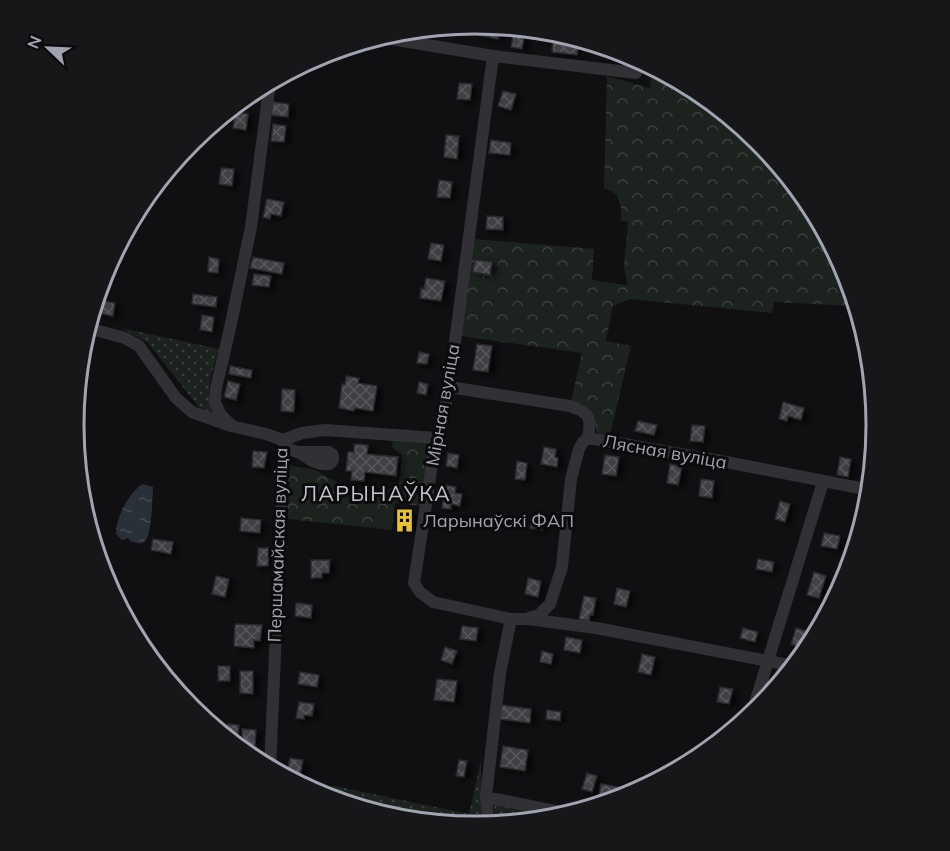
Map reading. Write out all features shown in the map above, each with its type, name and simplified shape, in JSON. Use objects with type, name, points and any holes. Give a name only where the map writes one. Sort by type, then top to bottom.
[{"type":"street","points":[[404,41],[493,56],[636,73]]},
{"type":"street","name":"Мірная вуліца","points":[[493,56],[448,387],[442,424],[436,438],[414,582],[420,592],[433,602],[511,619]]},
{"type":"street","points":[[231,426],[220,414],[215,402],[216,388],[251,227],[268,94]]},
{"type":"street","name":"Першамайская вуліца","points":[[96,330],[125,338],[139,346],[176,398],[192,412],[231,426],[266,434],[284,444],[270,759]]},
{"type":"street","name":"Лясная вуліца","points":[[448,387],[570,405],[582,410],[589,418],[588,438],[861,488]]},
{"type":"street","points":[[284,444],[302,433],[325,430],[436,438]]},
{"type":"street","points":[[528,619],[539,615],[550,604],[562,567],[574,469],[579,449],[588,438]]},
{"type":"street","points":[[284,444],[299,452]]},
{"type":"street","points":[[757,695],[823,482]]},
{"type":"street","points":[[488,816],[486,803],[500,673],[511,619],[596,628],[785,664]]},
{"type":"street","points":[[486,803],[542,810]]},
{"type":"path","points":[[116,528],[122,529]]},
{"type":"path","points":[[470,816],[486,803]]},
{"type":"green space","points":[[607,76],[650,88],[651,77],[692,100],[733,132],[769,168],[814,230],[836,276],[847,306],[774,302],[772,313],[630,299],[613,306],[606,341],[631,346],[610,435],[597,433],[591,411],[584,405],[571,401],[582,353],[461,336],[474,239],[594,249],[592,280],[627,285],[624,266],[628,222],[621,221],[621,208],[617,195],[604,188]]},
{"type":"green space","points":[[121,328],[219,349],[209,392],[219,418],[198,406],[148,343]]},
{"type":"green space","points":[[393,438],[432,442],[421,506],[395,503],[392,530],[288,519],[288,465],[315,470],[349,489],[388,490],[399,482],[402,455],[392,447]]},
{"type":"green space","points":[[481,760],[482,816],[449,816],[399,809],[349,796],[323,786],[335,786],[469,814]]},
{"type":"green space","points":[[500,803],[537,811],[495,816],[494,805]]},
{"type":"water","points":[[142,484],[153,487],[149,533],[141,543],[130,541],[128,538],[122,540],[116,534],[121,513],[127,500]]},
{"type":"building","points":[[478,34],[499,35],[498,39]]},
{"type":"building","points":[[513,36],[524,38],[522,49],[511,47]]},
{"type":"building","points":[[553,42],[578,49],[577,55],[552,52]]},
{"type":"building","points":[[459,83],[472,84],[470,100],[457,99]]},
{"type":"building","points":[[503,91],[516,94],[511,110],[498,106]]},
{"type":"building","points":[[273,102],[289,104],[288,117],[271,115]]},
{"type":"building","points":[[240,113],[248,114],[246,130],[233,128],[234,117]]},
{"type":"building","points":[[273,124],[286,126],[284,142],[271,141]]},
{"type":"building","points":[[446,135],[459,136],[457,159],[444,157]]},
{"type":"building","points":[[491,140],[511,143],[510,155],[489,153]]},
{"type":"building","points":[[221,168],[234,169],[232,186],[219,184]]},
{"type":"building","points":[[439,180],[452,182],[450,198],[437,197]]},
{"type":"building","points":[[267,199],[284,202],[281,216],[271,214],[270,219],[263,217]]},
{"type":"building","points":[[487,216],[503,217],[503,230],[486,229]]},
{"type":"building","points":[[431,243],[444,245],[441,261],[428,259]]},
{"type":"building","points":[[209,257],[219,259],[218,273],[208,272]]},
{"type":"building","points":[[253,257],[284,263],[282,274],[250,268]]},
{"type":"building","points":[[475,260],[492,262],[490,275],[473,272]]},
{"type":"building","points":[[254,274],[271,276],[269,287],[252,285]]},
{"type":"building","points":[[426,278],[445,281],[441,301],[420,298],[421,288],[424,289]]},
{"type":"building","points":[[193,294],[217,297],[216,307],[192,304]]},
{"type":"building","points":[[105,301],[115,303],[113,316],[100,314]]},
{"type":"building","points":[[202,315],[214,317],[212,332],[200,330]]},
{"type":"building","points":[[477,344],[492,346],[488,372],[473,370]]},
{"type":"building","points":[[419,352],[429,354],[427,364],[417,363]]},
{"type":"building","points":[[230,366],[252,370],[251,378],[229,374]]},
{"type":"building","points":[[346,376],[359,378],[358,383],[377,386],[373,411],[339,408],[342,384],[345,385]]},
{"type":"building","points":[[228,381],[240,384],[236,400],[224,397]]},
{"type":"building","points":[[419,382],[428,384],[426,395],[417,393]]},
{"type":"building","points":[[282,389],[295,390],[294,412],[281,411]]},
{"type":"building","points":[[783,402],[804,408],[801,420],[788,416],[787,421],[779,419]]},
{"type":"building","points":[[638,421],[657,425],[654,435],[635,431]]},
{"type":"building","points":[[692,425],[705,426],[703,442],[690,441]]},
{"type":"building","points":[[354,444],[368,445],[367,454],[398,457],[396,476],[365,472],[364,481],[351,480],[352,471],[346,471],[348,452],[354,452]]},
{"type":"building","points":[[544,447],[556,449],[557,467],[541,464]]},
{"type":"building","points":[[253,451],[267,452],[264,468],[252,467]]},
{"type":"building","points":[[448,453],[459,455],[457,468],[446,466]]},
{"type":"building","points":[[605,455],[619,457],[616,476],[602,474]]},
{"type":"building","points":[[840,457],[851,459],[848,477],[837,475]]},
{"type":"building","points":[[517,461],[527,463],[525,480],[515,479]]},
{"type":"building","points":[[670,464],[682,467],[678,485],[667,483]]},
{"type":"building","points":[[701,479],[714,481],[712,498],[699,496]]},
{"type":"building","points":[[446,485],[456,487],[455,493],[462,494],[460,506],[451,504],[451,509],[442,508]]},
{"type":"building","points":[[780,501],[790,504],[785,522],[775,519]]},
{"type":"building","name":"Ларынаўскі ФАП","points":[[400,512],[413,514],[411,530],[398,528]]},
{"type":"building","points":[[531,517],[543,519],[542,530],[530,528]]},
{"type":"building","points":[[241,518],[261,520],[260,533],[240,531]]},
{"type":"building","points":[[824,533],[840,536],[837,549],[821,546]]},
{"type":"building","points":[[153,539],[173,542],[171,554],[151,550]]},
{"type":"building","points":[[258,548],[269,548],[268,566],[257,566]]},
{"type":"building","points":[[758,559],[774,562],[772,572],[756,569]]},
{"type":"building","points":[[311,560],[330,560],[329,573],[322,573],[322,578],[311,578]]},
{"type":"building","points":[[814,572],[826,576],[819,598],[807,595]]},
{"type":"building","points":[[216,576],[229,579],[225,597],[212,594]]},
{"type":"building","points":[[528,578],[541,581],[538,597],[525,594]]},
{"type":"building","points":[[617,588],[630,591],[626,607],[614,604]]},
{"type":"building","points":[[584,596],[596,598],[593,615],[590,614],[589,621],[579,619]]},
{"type":"building","points":[[296,603],[312,605],[311,618],[295,616]]},
{"type":"building","points":[[235,624],[262,625],[260,641],[254,640],[254,648],[234,646]]},
{"type":"building","points":[[462,626],[478,628],[476,641],[460,639]]},
{"type":"building","points":[[743,628],[758,632],[755,642],[740,638]]},
{"type":"building","points":[[796,628],[807,631],[798,646],[791,644]]},
{"type":"building","points":[[566,637],[582,640],[580,653],[564,650]]},
{"type":"building","points":[[445,647],[457,651],[452,664],[441,660]]},
{"type":"building","points":[[542,651],[553,654],[551,664],[540,662]]},
{"type":"building","points":[[642,654],[655,657],[651,675],[638,672]]},
{"type":"building","points":[[218,666],[230,666],[230,681],[218,681]]},
{"type":"building","points":[[240,671],[253,671],[253,694],[240,693]]},
{"type":"building","points":[[300,672],[319,675],[317,687],[298,684]]},
{"type":"building","points":[[437,679],[457,681],[454,702],[434,700]]},
{"type":"building","points":[[720,687],[733,689],[729,704],[717,702]]},
{"type":"building","points":[[299,702],[314,704],[312,716],[304,715],[304,719],[296,718]]},
{"type":"building","points":[[502,705],[531,709],[530,723],[500,719]]},
{"type":"building","points":[[547,710],[561,712],[560,721],[546,719]]},
{"type":"building","points":[[227,724],[239,725],[238,737],[237,736],[227,727]]},
{"type":"building","points":[[242,729],[256,730],[255,746],[242,740]]},
{"type":"building","points":[[503,746],[528,750],[525,771],[500,767]]},
{"type":"building","points":[[290,758],[303,760],[300,775],[288,769]]},
{"type":"building","points":[[459,760],[467,761],[464,777],[456,776]]},
{"type":"building","points":[[587,773],[597,776],[592,792],[582,789]]},
{"type":"building","points":[[601,784],[619,787],[619,789],[599,797]]},
{"type":"place","name":"Ларынаўскі ФАП","points":[[405,521]]},
{"type":"district","name":"ЛАРЫНАЎКА","points":[[376,494]]}]
